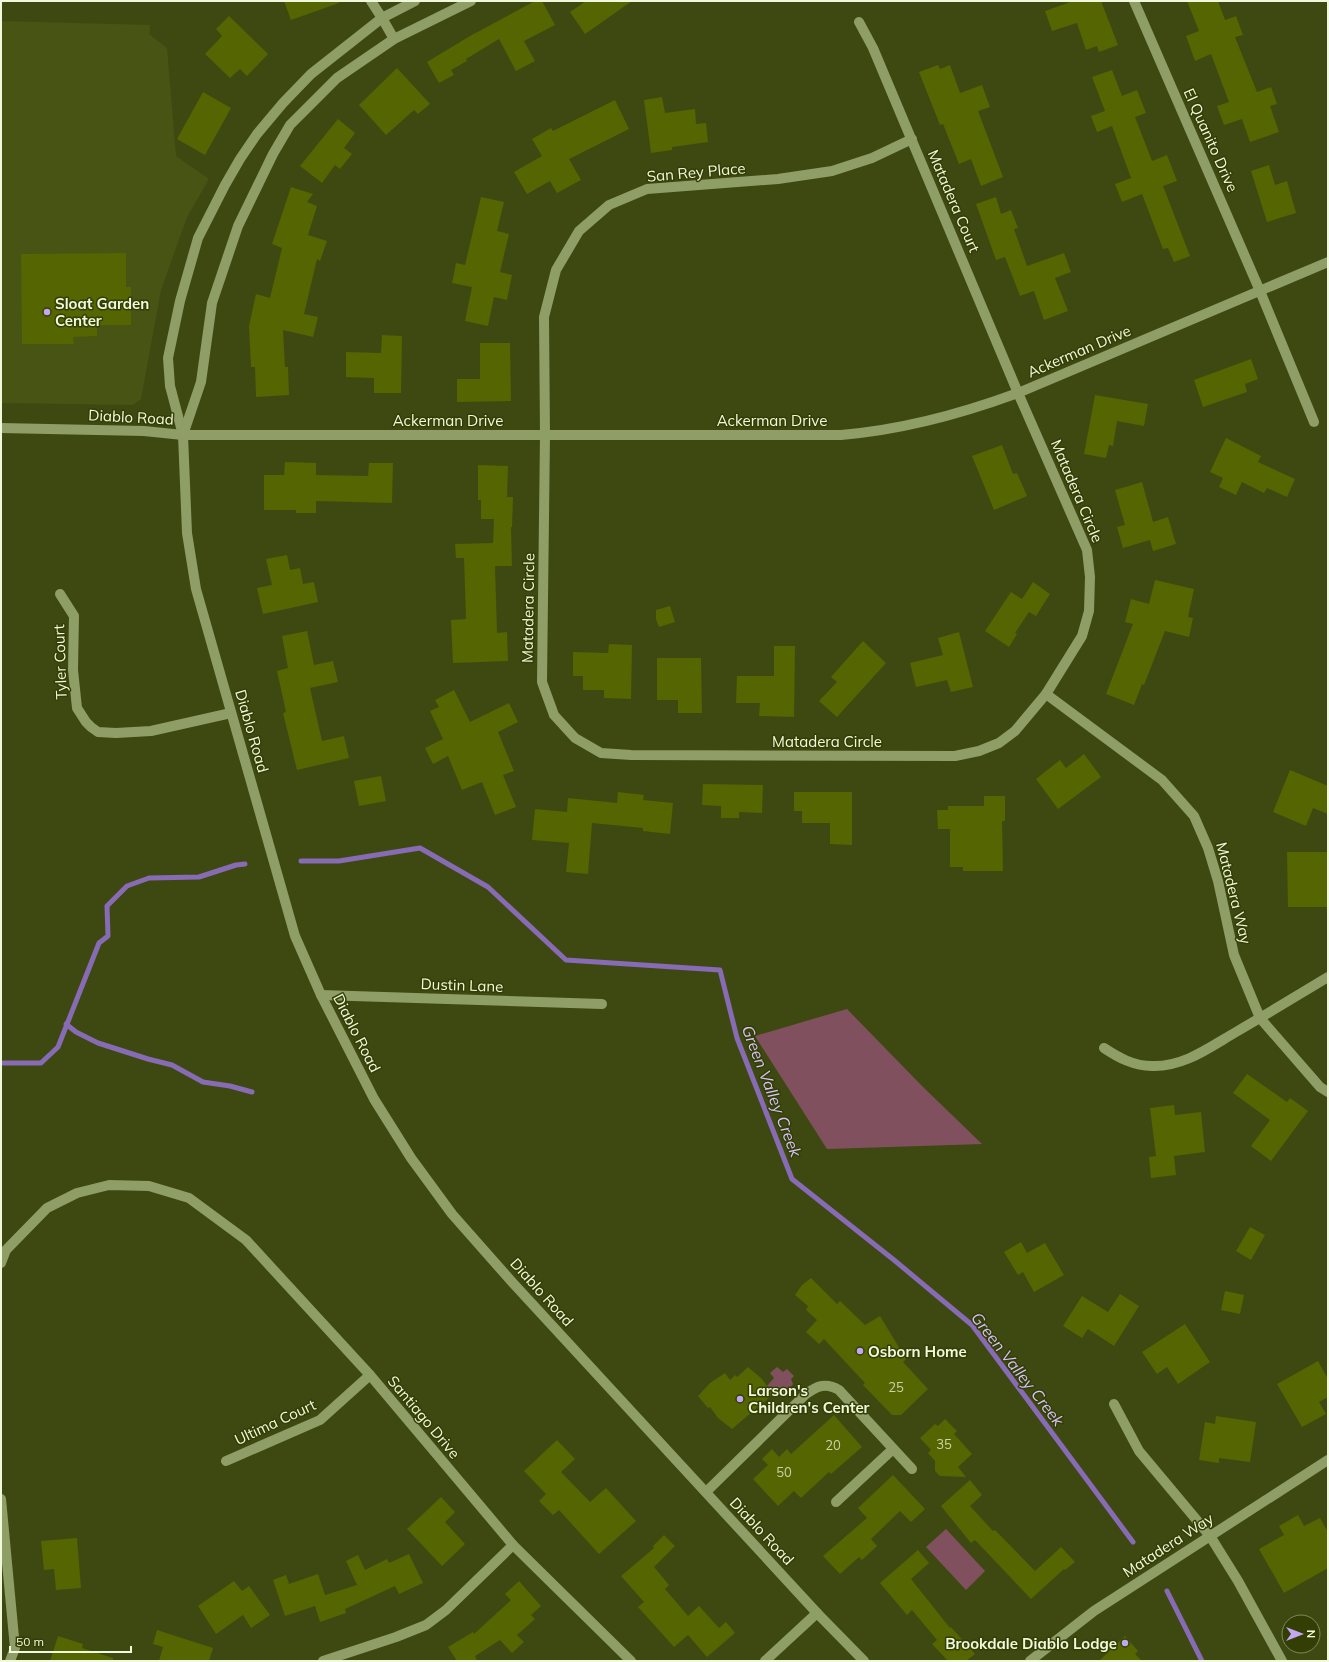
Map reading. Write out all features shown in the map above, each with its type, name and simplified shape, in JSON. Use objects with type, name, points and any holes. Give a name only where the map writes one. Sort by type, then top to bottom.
[{"type":"street","points":[[371,1],[394,39]]},
{"type":"street","points":[[183,435],[170,386],[168,358],[188,271],[198,238],[211,212],[240,160],[283,102],[311,74],[382,18],[415,1]]},
{"type":"street","points":[[183,435],[201,382],[212,303],[238,226],[273,154],[290,125],[337,78],[394,39],[471,1]]},
{"type":"street","name":"El Quanito Drive","points":[[1134,1],[1260,292],[1314,422]]},
{"type":"street","name":"Matadera Court","points":[[859,22],[873,48],[1018,393]]},
{"type":"street","name":"San Rey Place","points":[[545,434],[544,317],[556,270],[578,231],[609,205],[647,189],[778,179],[832,171],[872,158],[912,140]]},
{"type":"street","name":"Ackerman Drive","points":[[183,435],[841,435],[869,433],[978,408],[1018,393],[1328,262]]},
{"type":"street","name":"Matadera Circle","points":[[545,434],[542,682],[554,715],[575,738],[600,752],[631,755],[955,756],[979,751],[999,743],[1015,731],[1046,694],[1082,636],[1089,611],[1090,576],[1087,550],[1018,393]]},
{"type":"street","name":"Diablo Road","points":[[1,428],[144,431],[183,435],[187,533],[196,589],[295,936],[321,995],[374,1099],[410,1158],[452,1214],[512,1282],[864,1661]]},
{"type":"street","name":"Tyler Court","points":[[60,594],[74,616],[73,670],[77,708],[86,722],[98,732],[116,733],[151,731],[232,713]]},
{"type":"street","name":"Matadera Way","points":[[1046,694],[1162,780],[1194,816],[1208,848],[1218,881],[1234,955],[1260,1018],[1320,1087],[1328,1092]]},
{"type":"street","points":[[1104,1048],[1120,1059],[1138,1064],[1151,1066],[1181,1062],[1196,1056],[1328,977]]},
{"type":"street","name":"Dustin Lane","points":[[321,995],[602,1004]]},
{"type":"street","name":"Santiago Drive","points":[[3,1249],[47,1208],[77,1193],[109,1185],[149,1186],[189,1198],[246,1240],[370,1375],[513,1545],[631,1661]]},
{"type":"street","points":[[1,1263],[3,1249]]},
{"type":"street","name":"Ultima Court","points":[[226,1461],[320,1420],[370,1375]]},
{"type":"street","points":[[706,1492],[806,1394],[814,1388],[824,1385],[829,1385],[839,1390],[912,1469]]},
{"type":"street","points":[[1114,1404],[1139,1451],[1210,1536],[1238,1581],[1282,1661]]},
{"type":"street","points":[[836,1502],[893,1449]]},
{"type":"street","name":"Matadera Way","points":[[1030,1661],[1094,1611],[1328,1460]]},
{"type":"street","points":[[1,1499],[16,1648],[10,1661]]},
{"type":"street","points":[[323,1661],[396,1637],[426,1625],[446,1610],[513,1545]]},
{"type":"street","points":[[765,1661],[817,1612]]},
{"type":"shaded area","points":[[1,21],[150,25],[149,34],[167,48],[176,156],[209,179],[187,217],[161,290],[141,399],[133,405],[1,403]]},
{"type":"shaded area","points":[[847,1009],[922,1086],[982,1144],[827,1149],[755,1036]]},
{"type":"shaded area","points":[[777,1367],[783,1372],[787,1369],[794,1376],[791,1379],[793,1384],[784,1395],[773,1394],[767,1386],[774,1378],[770,1373]]},
{"type":"shaded area","points":[[946,1529],[985,1571],[966,1590],[926,1547]]},
{"type":"building","points":[[284,1],[338,1],[339,3],[291,20]]},
{"type":"building","points":[[535,1],[542,1],[555,25],[524,41],[535,61],[516,71],[499,39],[451,70],[454,75],[439,83],[427,62],[470,36]]},
{"type":"building","points":[[586,1],[632,1],[585,34],[570,12]]},
{"type":"building","points":[[1073,1],[1101,1],[1118,45],[1099,52],[1097,46],[1086,50],[1077,23],[1052,31],[1045,11]]},
{"type":"building","points":[[1187,1],[1218,1],[1225,20],[1236,16],[1243,35],[1235,37],[1257,92],[1271,87],[1277,104],[1270,106],[1279,132],[1250,142],[1242,119],[1224,125],[1217,106],[1229,102],[1211,54],[1195,61],[1186,36],[1199,31]]},
{"type":"building","points":[[229,16],[268,54],[247,76],[240,69],[230,78],[205,54],[222,36],[216,29]]},
{"type":"building","points":[[938,65],[940,69],[950,65],[960,93],[982,85],[990,107],[978,111],[1003,177],[981,186],[971,159],[959,164],[943,124],[940,125],[919,72]]},
{"type":"building","points":[[397,68],[430,104],[418,114],[414,110],[386,135],[359,105]]},
{"type":"building","points":[[1112,70],[1122,96],[1137,90],[1146,113],[1135,117],[1152,161],[1167,155],[1177,181],[1163,186],[1190,256],[1174,262],[1168,248],[1163,249],[1142,194],[1122,202],[1115,184],[1131,178],[1112,126],[1097,132],[1091,116],[1105,111],[1092,77]]},
{"type":"building","points":[[203,92],[231,108],[205,155],[177,139]]},
{"type":"building","points":[[662,97],[665,113],[695,109],[696,124],[706,123],[708,142],[672,147],[672,150],[651,153],[644,100]]},
{"type":"building","points":[[615,100],[629,129],[569,159],[581,180],[557,193],[550,181],[527,194],[514,172],[542,156],[532,139],[551,128],[553,131]]},
{"type":"building","points":[[338,119],[355,133],[344,148],[352,154],[340,169],[335,165],[322,183],[300,166]]},
{"type":"building","points":[[1269,165],[1275,185],[1287,181],[1296,213],[1267,222],[1251,171]]},
{"type":"building","points":[[291,187],[313,194],[307,202],[317,206],[308,235],[327,241],[320,261],[317,259],[304,314],[318,317],[313,337],[283,330],[285,367],[288,367],[289,395],[256,397],[255,367],[251,367],[249,326],[256,294],[270,298],[282,248],[272,244]]},
{"type":"building","points":[[481,197],[504,202],[497,231],[509,234],[500,272],[512,275],[507,300],[494,297],[488,326],[465,321],[472,287],[452,283],[456,263],[465,265]]},
{"type":"building","points":[[996,197],[1001,214],[1011,210],[1018,228],[1014,229],[1027,266],[1064,253],[1071,272],[1055,278],[1068,311],[1044,320],[1034,291],[1020,296],[1005,257],[996,260],[976,204]]},
{"type":"building","points":[[126,253],[126,287],[131,287],[131,325],[97,325],[97,336],[73,337],[74,344],[22,344],[21,254]]},
{"type":"building","points":[[382,335],[402,336],[401,393],[374,393],[374,378],[346,377],[346,352],[381,353]]},
{"type":"building","points":[[480,343],[510,343],[511,401],[457,402],[457,379],[480,379]]},
{"type":"building","points":[[1251,359],[1258,379],[1245,384],[1247,392],[1203,407],[1194,380]]},
{"type":"building","points":[[1095,395],[1148,404],[1144,426],[1117,421],[1113,446],[1109,445],[1106,458],[1084,454]]},
{"type":"building","points":[[1226,438],[1261,456],[1258,462],[1295,479],[1287,497],[1267,488],[1264,493],[1242,482],[1236,495],[1219,487],[1223,478],[1210,472]]},
{"type":"building","points":[[1002,445],[1013,474],[1017,473],[1027,496],[994,510],[972,456]]},
{"type":"building","points":[[285,462],[316,463],[316,475],[368,476],[369,463],[393,463],[392,503],[316,501],[316,513],[296,513],[296,510],[264,510],[264,475],[284,475]]},
{"type":"building","points":[[478,465],[508,466],[507,497],[513,497],[511,527],[512,566],[495,566],[497,633],[507,632],[508,661],[453,663],[451,620],[466,619],[464,558],[456,558],[455,544],[493,543],[494,519],[481,519],[481,500],[478,500]]},
{"type":"building","points":[[1142,482],[1153,522],[1168,517],[1176,544],[1153,551],[1150,540],[1123,548],[1117,527],[1125,525],[1115,490]]},
{"type":"building","points":[[287,555],[290,570],[300,568],[303,584],[314,582],[318,602],[263,614],[257,588],[272,585],[266,559]]},
{"type":"building","points":[[1155,580],[1194,589],[1188,617],[1193,618],[1189,637],[1165,631],[1144,685],[1142,684],[1134,705],[1106,694],[1133,624],[1125,622],[1131,599],[1149,604]]},
{"type":"building","points":[[1033,582],[1050,594],[1036,616],[1029,612],[1015,633],[1017,634],[1009,647],[985,631],[1011,592],[1022,599]]},
{"type":"building","points":[[670,606],[675,622],[659,627],[656,619],[656,610]]},
{"type":"building","points":[[307,631],[314,665],[333,661],[338,682],[310,688],[322,741],[344,736],[349,758],[297,770],[283,713],[286,712],[277,671],[288,668],[282,636]]},
{"type":"building","points":[[959,632],[973,687],[951,692],[947,680],[916,687],[910,663],[943,655],[938,638]]},
{"type":"building","points":[[863,641],[886,663],[837,717],[819,701],[837,682],[831,677]]},
{"type":"building","points":[[609,644],[632,645],[631,699],[604,698],[604,690],[583,690],[583,676],[573,676],[573,652],[608,653]]},
{"type":"building","points":[[774,646],[795,646],[794,717],[759,716],[760,703],[736,703],[737,676],[774,676]]},
{"type":"building","points":[[657,658],[701,658],[702,713],[678,713],[678,700],[657,700]]},
{"type":"building","points":[[454,690],[470,722],[509,703],[518,722],[498,732],[514,771],[503,775],[516,807],[495,815],[482,782],[462,790],[448,756],[433,764],[425,748],[443,739],[430,711],[439,707],[435,700]]},
{"type":"building","points":[[1084,754],[1101,777],[1058,809],[1036,779],[1060,760],[1066,768]]},
{"type":"building","points":[[1290,770],[1328,786],[1328,814],[1313,808],[1306,826],[1273,812]]},
{"type":"building","points":[[381,776],[386,801],[359,806],[354,781]]},
{"type":"building","points":[[703,784],[763,785],[762,813],[739,812],[739,818],[721,818],[721,806],[702,805]]},
{"type":"building","points":[[618,792],[644,795],[643,800],[673,803],[670,834],[643,831],[643,828],[592,823],[588,874],[566,872],[569,843],[532,840],[535,809],[567,812],[568,798],[617,803]]},
{"type":"building","points":[[794,792],[852,792],[852,845],[830,844],[830,823],[802,823],[802,811],[794,811]]},
{"type":"building","points":[[984,796],[1005,796],[1005,821],[1002,821],[1003,871],[963,871],[963,867],[950,867],[950,829],[938,829],[937,810],[948,810],[948,806],[984,806]]},
{"type":"building","points":[[1287,852],[1328,852],[1328,907],[1288,907]]},
{"type":"building","points":[[1247,1074],[1287,1102],[1290,1098],[1308,1111],[1271,1161],[1251,1146],[1270,1120],[1233,1093]]},
{"type":"building","points":[[1174,1105],[1175,1115],[1201,1112],[1205,1152],[1174,1156],[1176,1175],[1151,1178],[1149,1157],[1156,1156],[1150,1108]]},
{"type":"building","points":[[1250,1227],[1265,1235],[1251,1260],[1236,1251]]},
{"type":"building","points":[[1021,1242],[1027,1253],[1045,1243],[1064,1275],[1034,1292],[1023,1272],[1018,1275],[1004,1252]]},
{"type":"building","points":[[811,1278],[837,1304],[840,1301],[865,1325],[880,1316],[906,1359],[903,1362],[928,1389],[901,1415],[892,1415],[863,1385],[865,1383],[824,1339],[819,1344],[806,1332],[817,1320],[806,1310],[808,1306],[795,1295],[802,1285]]},
{"type":"building","points":[[1225,1291],[1244,1295],[1240,1314],[1221,1310]]},
{"type":"building","points":[[1120,1294],[1139,1306],[1114,1346],[1088,1329],[1082,1338],[1063,1326],[1082,1296],[1108,1312]]},
{"type":"building","points":[[1185,1324],[1210,1362],[1178,1384],[1167,1367],[1157,1374],[1142,1352]]},
{"type":"building","points":[[1318,1361],[1328,1379],[1328,1397],[1319,1402],[1326,1414],[1302,1427],[1277,1384]]},
{"type":"building","points":[[748,1367],[762,1379],[773,1394],[732,1429],[718,1418],[710,1407],[708,1408],[698,1396],[710,1383],[725,1373],[730,1380],[735,1375],[737,1377]]},
{"type":"building","points":[[834,1415],[862,1447],[831,1474],[829,1472],[801,1498],[794,1491],[778,1506],[753,1479],[768,1465],[762,1459],[772,1449],[779,1457],[787,1449],[791,1454]]},
{"type":"building","points":[[1216,1416],[1256,1422],[1250,1462],[1219,1458],[1219,1463],[1199,1460],[1205,1422],[1215,1424]]},
{"type":"building","points":[[945,1419],[957,1431],[954,1434],[972,1454],[958,1467],[966,1477],[940,1476],[935,1471],[935,1461],[928,1453],[931,1450],[920,1438],[935,1424],[938,1426]]},
{"type":"building","points":[[557,1440],[575,1459],[561,1472],[590,1502],[606,1488],[636,1521],[599,1554],[559,1510],[553,1515],[539,1501],[546,1494],[524,1471]]},
{"type":"building","points":[[893,1475],[925,1509],[911,1522],[900,1511],[871,1539],[877,1546],[862,1560],[859,1557],[840,1574],[823,1556],[867,1518],[858,1508]]},
{"type":"building","points":[[970,1480],[982,1495],[970,1506],[993,1531],[995,1530],[1035,1571],[1061,1547],[1075,1562],[1065,1570],[1064,1569],[1031,1599],[975,1540],[971,1543],[941,1506]]},
{"type":"building","points":[[441,1497],[455,1512],[445,1522],[465,1544],[442,1566],[407,1529]]},
{"type":"building","points":[[1298,1515],[1304,1526],[1320,1518],[1328,1532],[1328,1568],[1284,1593],[1259,1549],[1284,1535],[1279,1526]]},
{"type":"building","points":[[664,1535],[675,1546],[654,1567],[669,1585],[665,1589],[688,1616],[699,1606],[719,1628],[726,1622],[735,1633],[707,1657],[688,1635],[674,1647],[638,1607],[644,1602],[621,1576],[654,1548],[653,1546]]},
{"type":"building","points":[[77,1538],[81,1588],[56,1590],[54,1569],[44,1570],[41,1541]]},
{"type":"building","points":[[918,1550],[929,1563],[911,1579],[950,1628],[951,1627],[975,1654],[966,1661],[948,1661],[932,1644],[937,1640],[912,1610],[907,1615],[880,1583]]},
{"type":"building","points":[[409,1554],[423,1583],[399,1594],[395,1586],[345,1609],[346,1613],[320,1622],[315,1606],[285,1616],[273,1580],[286,1575],[289,1584],[318,1574],[325,1595],[357,1585],[346,1561],[358,1555],[365,1570],[387,1559],[389,1563]]},
{"type":"building","points":[[234,1581],[242,1591],[249,1586],[270,1615],[251,1628],[243,1615],[216,1634],[198,1606]]},
{"type":"building","points":[[519,1581],[541,1606],[531,1615],[535,1619],[517,1635],[524,1642],[512,1653],[500,1640],[475,1656],[477,1661],[457,1661],[448,1647],[473,1632],[474,1634],[511,1600],[505,1594]]},
{"type":"building","points":[[157,1630],[213,1648],[209,1661],[159,1661],[163,1647],[153,1644]]},
{"type":"building","points":[[58,1636],[83,1644],[82,1648],[113,1658],[113,1661],[50,1661]]},
{"type":"building","name":"Brookdale Diablo Lodge","points":[[1125,1636],[1138,1651],[1135,1654],[1142,1661],[1099,1661]]},
{"type":"waterway","name":"Green Valley Creek","points":[[301,861],[339,861],[420,848],[488,887],[566,960],[720,970],[737,1038],[792,1179],[894,1260],[972,1325],[1133,1542]]},
{"type":"waterway","name":"Green Valley Creek","points":[[1,1063],[41,1063],[58,1047],[99,943],[108,936],[107,906],[127,886],[149,878],[199,877],[236,865],[245,864]]},
{"type":"waterway","points":[[66,1024],[76,1032],[98,1043],[172,1065],[203,1082],[230,1086],[252,1092]]},
{"type":"waterway","name":"Green Valley Creek","points":[[1167,1591],[1202,1661]]},
{"type":"place","name":"Sloat Garden Center","points":[[47,312]]},
{"type":"place","name":"Osborn Home","points":[[860,1351]]},
{"type":"place","name":"Larson's Children's Center","points":[[740,1399]]},
{"type":"place","name":"Brookdale Diablo Lodge","points":[[1125,1643]]}]
